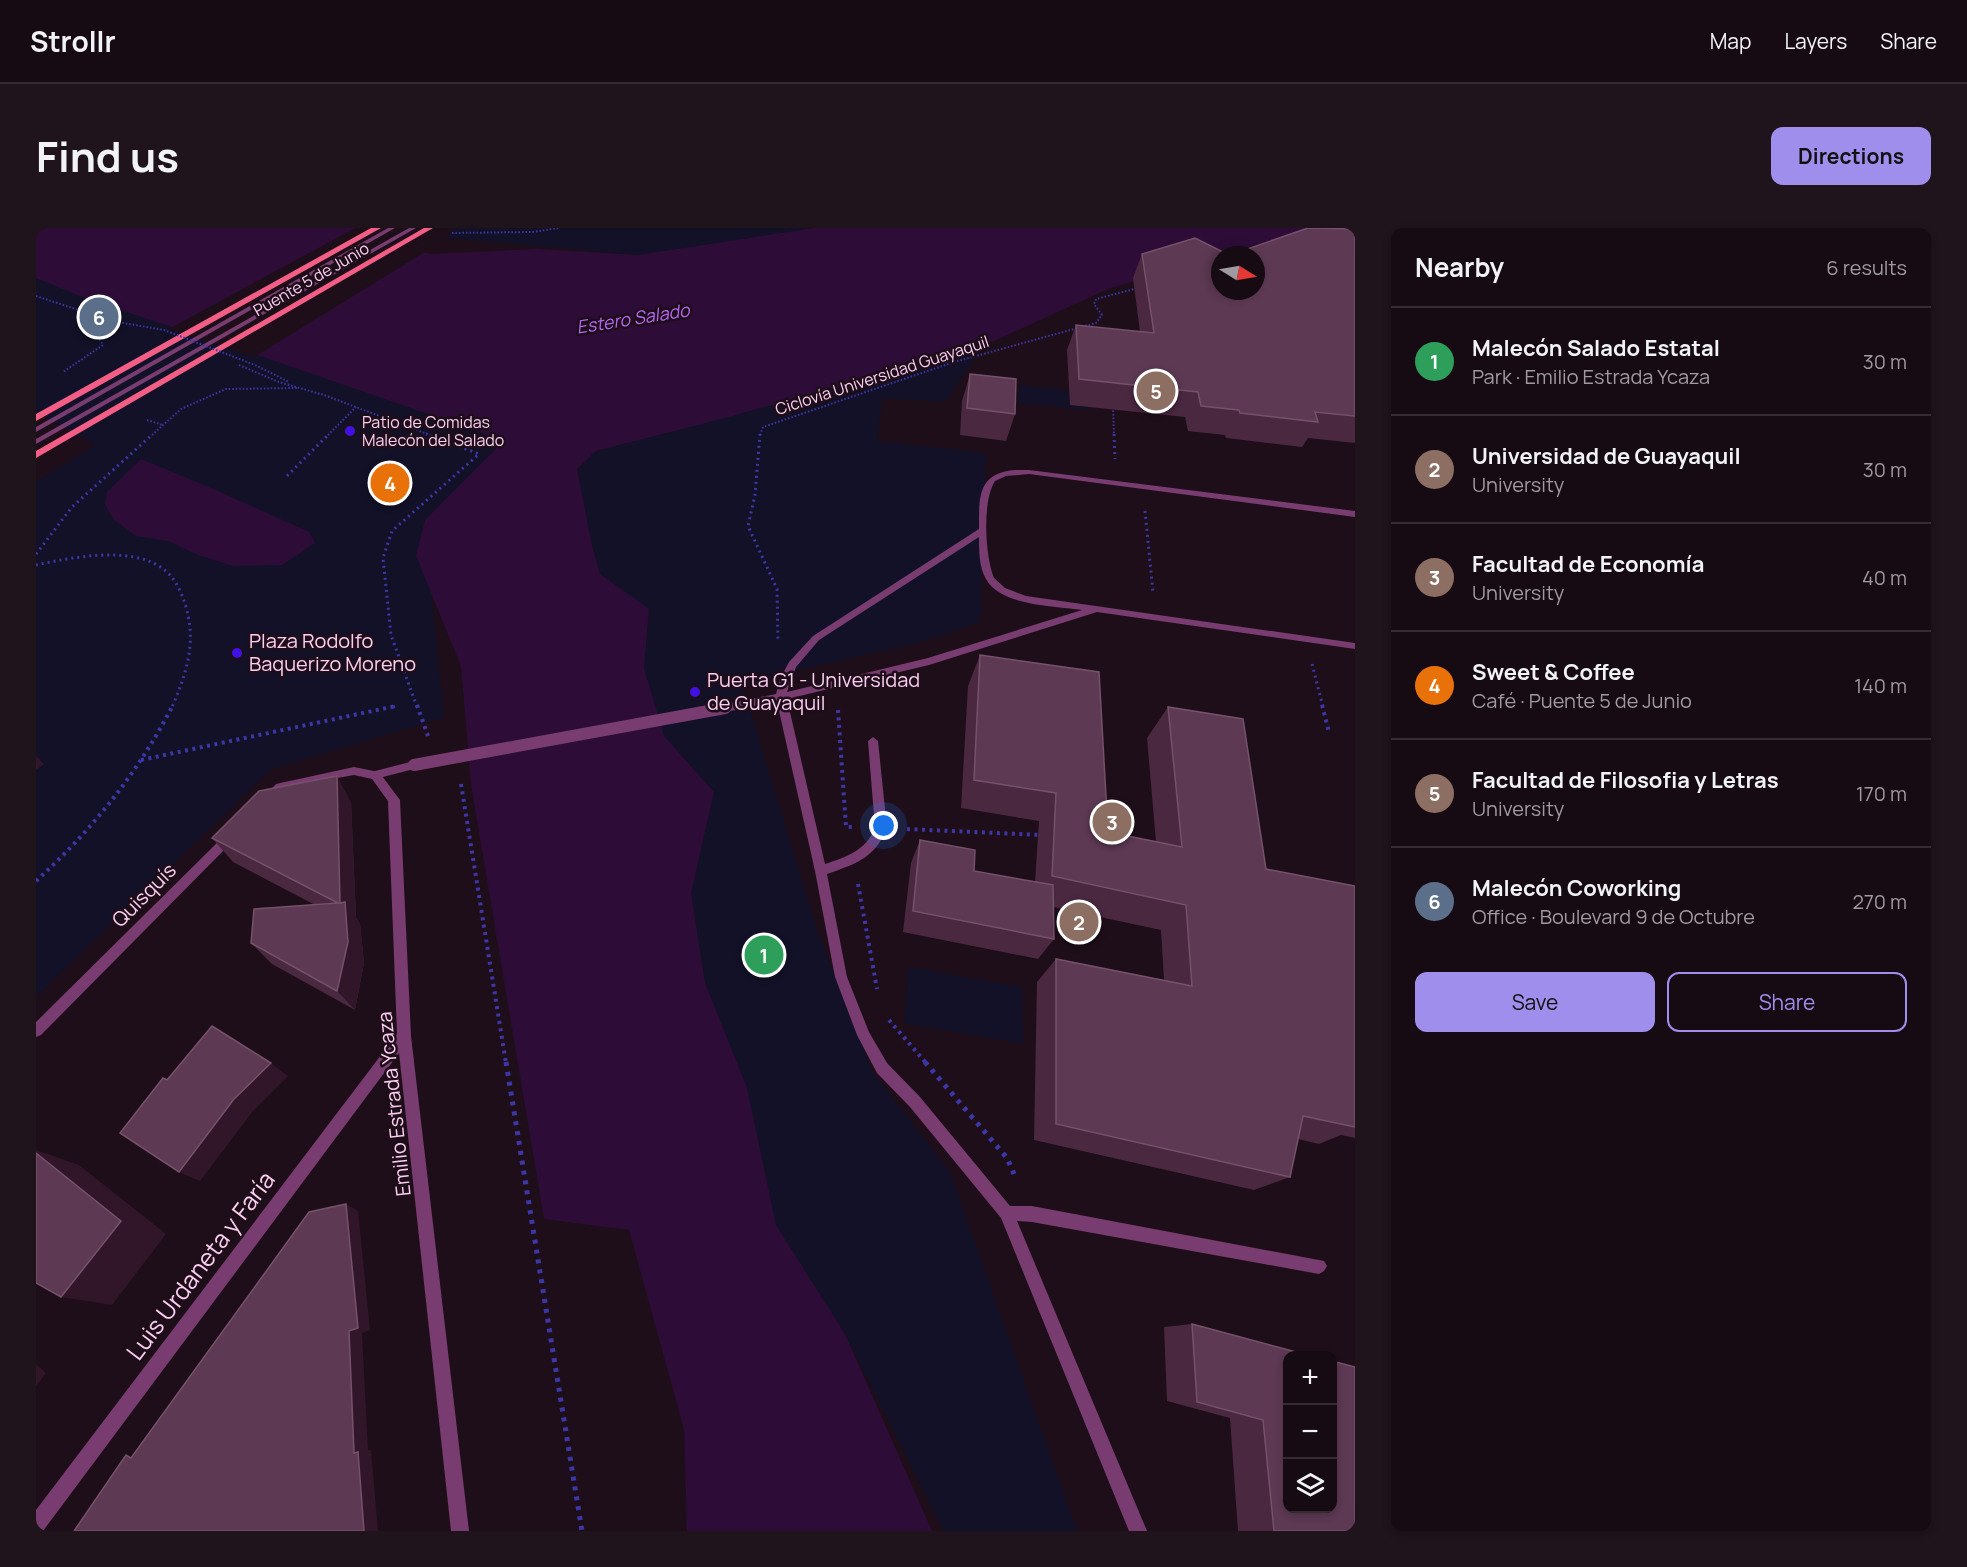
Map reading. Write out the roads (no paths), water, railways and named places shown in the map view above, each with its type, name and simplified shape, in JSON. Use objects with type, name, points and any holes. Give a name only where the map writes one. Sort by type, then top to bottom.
[{"type":"main road","name":"Puente 5 de Junio","points":[[36,418],[377,228]]},
{"type":"main road","name":"Puente 5 de Junio","points":[[36,455],[429,228]]},
{"type":"street","name":"Puente 5 de Junio","points":[[36,429],[392,228]]},
{"type":"street","name":"Puente 5 de Junio","points":[[36,442],[413,228]]},
{"type":"street","points":[[1355,514],[1029,472],[1009,473],[992,478],[985,488],[984,530],[984,563],[989,577],[1003,592],[1026,599],[1094,610],[1355,646]]},
{"type":"street","points":[[984,530],[816,638],[786,673],[781,697],[821,871],[841,977],[864,1035],[882,1068],[915,1102],[1006,1213],[1138,1531]]},
{"type":"street","points":[[255,812],[280,787],[354,771],[375,775],[414,765],[781,697],[929,662],[1094,610]]},
{"type":"street","points":[[821,871],[864,854],[878,840],[881,828],[873,741]]},
{"type":"street","name":"Emilio Estrada Ycaza","points":[[375,775],[394,800],[405,1036],[460,1531]]},
{"type":"street","name":"Quisquís","points":[[36,1031],[238,829]]},
{"type":"street","name":"Luis Urdaneta y Faría","points":[[36,1526],[405,1036]]},
{"type":"street","points":[[1006,1213],[1032,1214],[1319,1266]]},
{"type":"water","name":"Estero Salado","points":[[36,228],[388,228],[420,251],[430,254],[537,249],[638,255],[814,228],[1312,228],[1252,246],[1211,246],[1211,258],[1108,289],[983,346],[725,418],[596,451],[577,469],[592,546],[600,574],[649,609],[644,668],[664,736],[714,792],[691,893],[705,983],[747,1088],[776,1225],[845,1334],[932,1531],[687,1531],[684,1429],[629,1230],[544,1219],[471,784],[461,666],[416,556],[425,520],[496,449],[496,442],[486,434],[90,300],[36,278]]},
{"type":"water","points":[[141,459],[309,532],[315,543],[282,565],[233,566],[198,555],[168,541],[136,536],[114,520],[105,505],[107,492]]},
{"type":"place","name":"Malecón Coworking","points":[[99,317]]},
{"type":"place","name":"Facultad de Filosofia y Letras","points":[[1156,391]]},
{"type":"place","name":"Patio de Comidas Malecón del Salado","points":[[350,431]]},
{"type":"place","name":"Sweet & Coffee","points":[[390,483]]},
{"type":"place","name":"Plaza Rodolfo Baquerizo Moreno","points":[[237,653]]},
{"type":"place","name":"Puerta G1 - Universidad de Guayaquil","points":[[695,692]]},
{"type":"place","name":"Facultad de Economía","points":[[1112,822]]},
{"type":"place","name":"Universidad de Guayaquil","points":[[1079,922]]},
{"type":"place","name":"Malecón Salado Estatal","points":[[764,955]]}]
